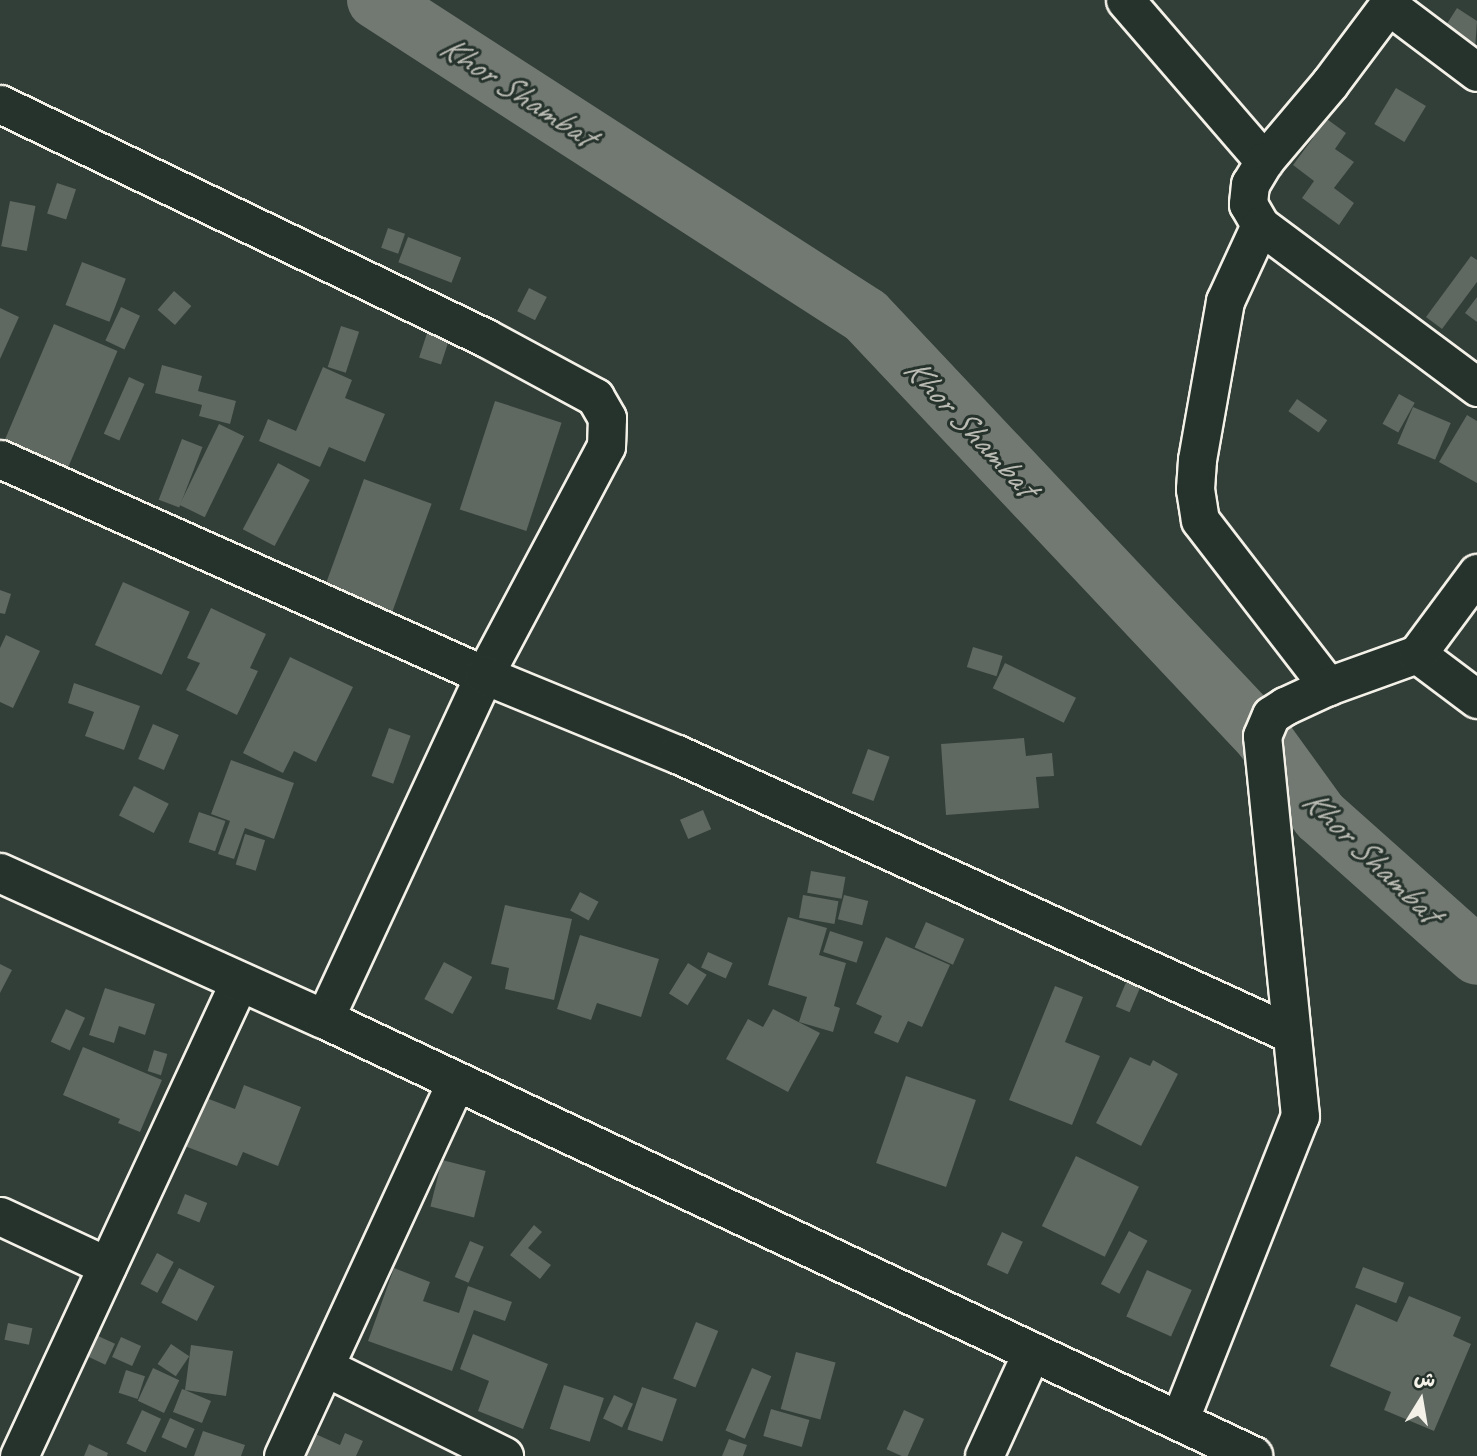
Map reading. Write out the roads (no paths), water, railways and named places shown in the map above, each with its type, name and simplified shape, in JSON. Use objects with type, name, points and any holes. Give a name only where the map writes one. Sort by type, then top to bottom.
[{"type":"street","points":[[1125,0],[1264,161]]},
{"type":"street","points":[[1477,72],[1390,2],[1330,83],[1264,161],[1250,184],[1248,204],[1260,225],[1477,387]]},
{"type":"street","points":[[0,104],[486,338],[595,397],[607,418],[606,446],[484,675],[324,1019]]},
{"type":"street","points":[[1260,225],[1225,301],[1197,460],[1197,500],[1200,520],[1328,685]]},
{"type":"street","points":[[0,459],[484,675],[689,760],[1291,1034]]},
{"type":"street","points":[[1179,1421],[1300,1116],[1262,736],[1271,715],[1328,685],[1418,654],[1477,573]]},
{"type":"street","points":[[1418,654],[1477,699]]},
{"type":"street","points":[[0,873],[324,1019],[1253,1456]]},
{"type":"street","points":[[19,1456],[239,982]]},
{"type":"street","points":[[283,1456],[456,1081]]},
{"type":"street","points":[[0,1216],[107,1266]]},
{"type":"street","points":[[984,1456],[1032,1351]]},
{"type":"street","points":[[325,1367],[505,1456]]},
{"type":"waterway","name":"Khor Shambat","points":[[376,0],[866,316],[1262,736],[1320,816],[1477,956]]}]
